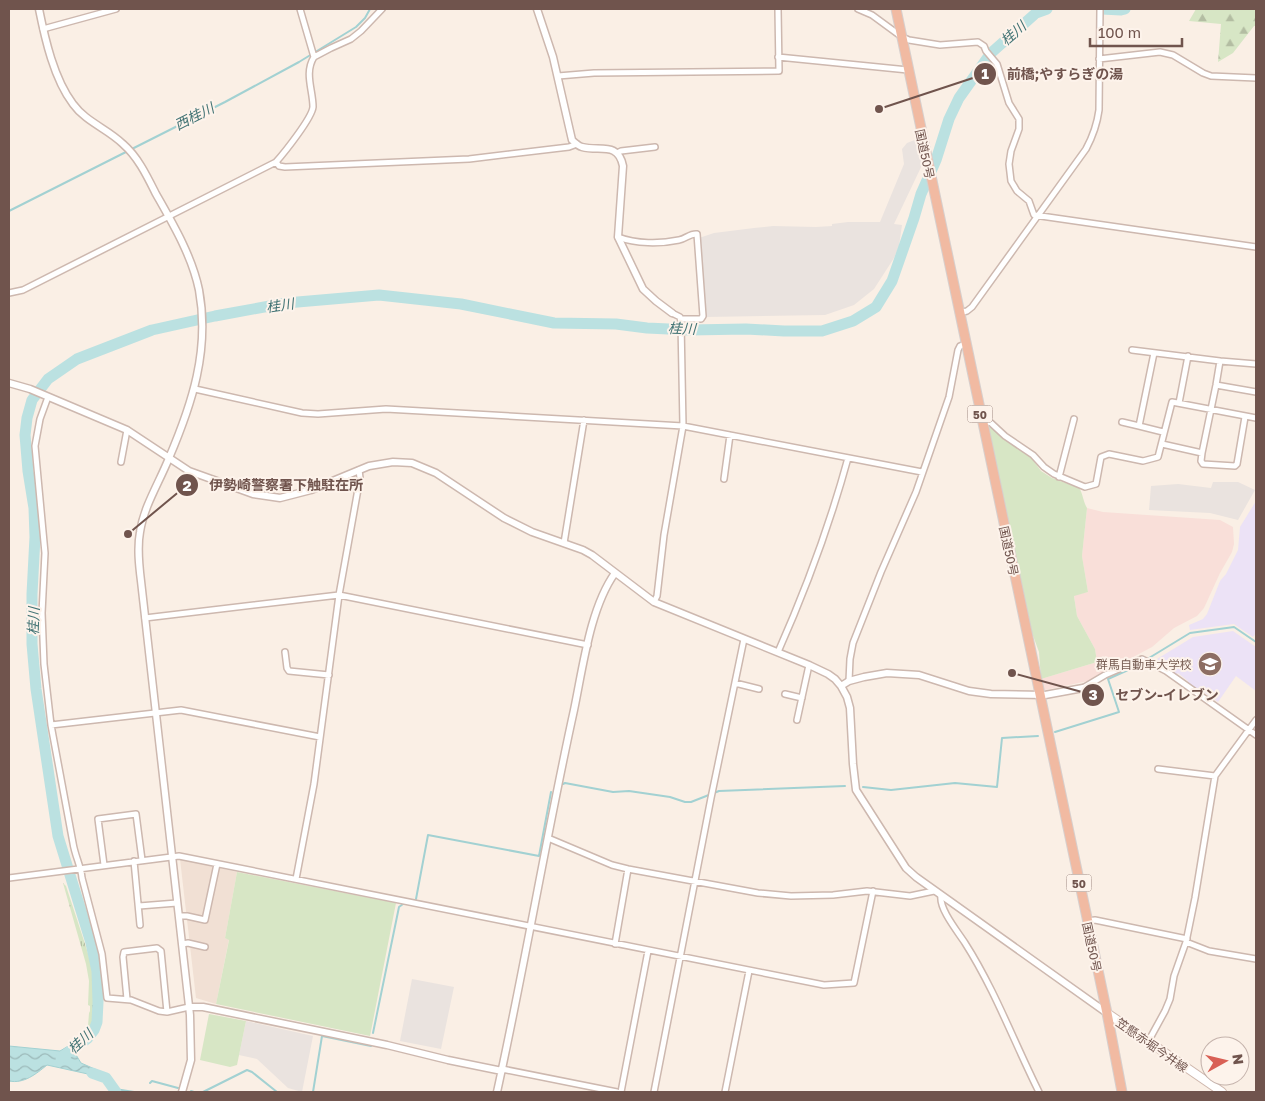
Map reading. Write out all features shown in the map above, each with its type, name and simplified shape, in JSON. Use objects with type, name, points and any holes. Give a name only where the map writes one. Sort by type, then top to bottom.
[{"type":"highway","name":"国道50号","points":[[896,9],[1122,1092]]},
{"type":"main road","name":"笠懸赤堀今井線","points":[[1107,1014],[1222,1092]]},
{"type":"street","points":[[39,9],[49,51],[60,79],[74,106],[85,117],[115,137],[129,150],[144,171],[169,216],[193,269],[202,311],[201,362],[195,389],[170,457],[144,513],[139,532],[139,558],[145,618],[192,1040],[191,1060],[182,1092]]},
{"type":"street","points":[[43,29],[116,9]]},
{"type":"street","points":[[9,293],[23,290],[276,162],[303,126],[313,109],[309,79],[313,54],[300,9]]},
{"type":"street","points":[[313,54],[351,39],[382,9]]},
{"type":"street","points":[[537,9],[558,76],[572,140],[582,147],[607,148],[620,156],[623,166],[618,237],[643,289],[681,321],[683,426],[664,535],[657,596],[654,602]]},
{"type":"street","points":[[558,76],[594,73],[779,71],[778,9]]},
{"type":"street","points":[[858,9],[872,15],[902,37],[940,45],[978,42],[984,46],[987,53],[996,63],[1009,103],[1019,119],[1019,129],[1009,164],[1011,181],[1017,191],[1029,201],[1034,215],[1256,247]]},
{"type":"street","points":[[958,313],[967,311],[972,307],[1086,149],[1096,128],[1099,110],[1100,12]]},
{"type":"street","points":[[1099,58],[1160,52],[1173,55],[1203,74],[1256,78]]},
{"type":"street","points":[[778,56],[908,70]]},
{"type":"street","points":[[276,162],[279,166],[284,167],[469,159],[569,147],[577,144]]},
{"type":"street","points":[[617,153],[654,147]]},
{"type":"street","points":[[618,237],[640,242],[660,242],[680,240],[692,234],[697,234],[703,316],[701,319],[681,321]]},
{"type":"street","points":[[849,682],[848,675],[853,643],[916,492],[949,397],[958,350],[960,346],[965,344]]},
{"type":"street","points":[[1132,350],[1256,364]]},
{"type":"street","points":[[1139,426],[1154,353]]},
{"type":"street","points":[[1179,403],[1188,356]]},
{"type":"street","points":[[1220,361],[1202,453],[1201,461],[1203,464],[1235,466],[1237,464],[1246,417]]},
{"type":"street","points":[[9,383],[30,389],[127,430],[189,471],[254,494],[280,498],[311,490],[358,470],[382,463],[403,462],[419,465],[436,473],[504,518],[532,532],[592,555],[654,602],[828,674],[841,686],[850,708],[855,785],[859,796],[906,868],[916,878],[1107,1014]]},
{"type":"street","points":[[1216,385],[1256,392]]},
{"type":"street","points":[[195,389],[302,413],[318,414],[386,409],[683,426],[922,472]]},
{"type":"street","points":[[47,396],[35,446],[45,553],[42,613],[45,680],[51,725],[73,843],[102,954],[107,998],[127,999],[159,1011],[167,1012],[189,1007],[210,1009],[387,1045],[448,1060],[618,1092]]},
{"type":"street","points":[[981,420],[991,423],[1005,436],[1033,455],[1048,471],[1085,487],[1096,484],[1101,457],[1109,454],[1143,461],[1156,459],[1162,444],[1170,404],[1174,402],[1256,418]]},
{"type":"street","points":[[564,543],[584,420]]},
{"type":"street","points":[[1059,477],[1074,420]]},
{"type":"street","points":[[1122,422],[1164,432]]},
{"type":"street","points":[[121,462],[127,430]]},
{"type":"street","points":[[724,479],[730,435]]},
{"type":"street","points":[[1162,444],[1202,453]]},
{"type":"street","points":[[778,652],[799,605],[848,458]]},
{"type":"street","points":[[296,879],[313,789],[340,595],[360,478],[358,470]]},
{"type":"street","points":[[497,1092],[588,645],[600,599],[615,573]]},
{"type":"street","points":[[145,618],[340,595],[588,645]]},
{"type":"street","points":[[654,1092],[694,881],[744,639]]},
{"type":"street","points":[[285,652],[289,671],[329,675]]},
{"type":"street","points":[[841,686],[849,682],[887,673],[910,674],[929,677],[983,694],[1045,695],[1083,688],[1105,675],[1142,659],[1166,671],[1256,735]]},
{"type":"street","points":[[797,720],[809,665]]},
{"type":"street","points":[[735,683],[759,689]]},
{"type":"street","points":[[785,694],[802,698]]},
{"type":"street","points":[[51,725],[184,710],[320,737]]},
{"type":"street","points":[[1148,1042],[1170,998],[1174,976],[1186,941],[1215,776],[1256,720]]},
{"type":"street","points":[[1158,769],[1215,776]]},
{"type":"street","points":[[104,865],[98,819],[136,814],[142,860]]},
{"type":"street","points":[[548,838],[612,865],[758,893],[791,896],[873,891],[910,896],[934,891]]},
{"type":"street","points":[[9,878],[171,856],[296,879],[819,985],[854,983],[873,891]]},
{"type":"street","points":[[134,861],[140,925]]},
{"type":"street","points":[[179,916],[205,920],[217,864]]},
{"type":"street","points":[[615,944],[628,869]]},
{"type":"street","points":[[941,896],[941,903],[948,916],[994,993],[1038,1092]]},
{"type":"street","points":[[139,906],[177,903]]},
{"type":"street","points":[[1087,921],[1095,920],[1186,941],[1209,951],[1256,959]]},
{"type":"street","points":[[182,944],[205,947]]},
{"type":"street","points":[[127,999],[124,952],[157,948],[161,951],[167,1012]]},
{"type":"street","points":[[621,1092],[648,951]]},
{"type":"street","points":[[725,1092],[749,971]]},
{"type":"shaded area","points":[[917,139],[923,163],[894,224],[902,225],[899,246],[894,258],[874,289],[854,305],[825,315],[706,317],[699,238],[714,233],[773,226],[816,227],[848,222],[880,222],[904,164],[902,149],[907,143]]},
{"type":"shaded area","points":[[1213,482],[1238,482],[1255,490],[1238,520],[1210,513],[1149,510],[1151,486],[1178,484],[1211,488]]},
{"type":"shaded area","name":"群馬自動車大学校","points":[[1256,501],[1256,633],[1253,637],[1234,624],[1190,630],[1189,625],[1203,619],[1207,614],[1220,581],[1226,574],[1238,550],[1240,527]]},
{"type":"shaded area","points":[[1087,508],[1103,512],[1220,520],[1233,527],[1234,544],[1232,552],[1204,608],[1197,616],[1174,628],[1152,647],[1088,681],[1045,690],[1042,688],[1041,679],[1097,662],[1095,649],[1077,616],[1074,595],[1088,592],[1082,556]]},
{"type":"shaded area","name":"群馬自動車大学校","points":[[1233,631],[1256,647],[1256,691],[1236,676],[1218,702],[1187,683],[1188,681],[1178,673],[1176,675],[1171,671],[1172,669],[1157,659],[1193,637]]},
{"type":"shaded area","points":[[180,859],[237,872],[225,938],[229,939],[216,1004],[196,998]]},
{"type":"shaded area","points":[[412,979],[454,987],[441,1049],[400,1041]]},
{"type":"shaded area","points":[[246,1021],[313,1036],[302,1092],[288,1088],[257,1059],[239,1055]]},
{"type":"green space","points":[[1196,9],[1256,9],[1256,26],[1254,26],[1233,53],[1218,62],[1221,24],[1189,21]]},
{"type":"green space","points":[[988,426],[1009,443],[1030,456],[1041,471],[1080,490],[1087,508],[1082,556],[1088,592],[1074,596],[1077,616],[1095,649],[1097,662],[1041,679],[1039,652],[1031,630]]},
{"type":"green space","points":[[237,872],[396,903],[370,1036],[216,1004],[229,940],[225,938]]},
{"type":"green space","points":[[63,883],[66,886],[93,973],[95,1013],[92,1030],[81,1040],[78,1038],[88,1026],[90,1011],[90,1006],[88,1005],[89,981]]},
{"type":"green space","points":[[209,1014],[246,1021],[237,1065],[230,1067],[200,1060]]},
{"type":"water","points":[[70,1045],[81,1063],[97,1070],[106,1078],[47,1065],[25,1080],[9,1081],[9,1046],[60,1051]]},
{"type":"waterway","name":"西桂川","points":[[9,211],[225,102],[299,62],[356,27],[365,18],[370,9]]},
{"type":"waterway","name":"桂川","points":[[61,1058],[88,1038],[94,1030],[97,1022],[98,1002],[97,971],[91,943],[58,836],[36,689],[32,644],[35,537],[34,508],[25,435],[32,400],[48,379],[77,359],[152,330],[286,303],[379,295],[461,304],[554,323],[616,324],[690,330],[822,331],[853,321],[876,307],[892,281],[921,194],[936,160],[949,119],[959,98],[991,53],[1036,13],[1047,9]]},
{"type":"waterway","name":"桂川","points":[[1102,9],[1125,9]]},
{"type":"waterway","points":[[1149,658],[1190,633],[1234,627],[1256,642]]},
{"type":"waterway","points":[[1055,732],[1119,712],[1108,679],[1137,666]]},
{"type":"waterway","points":[[863,787],[891,790],[955,783],[997,787],[1002,738],[1038,736]]},
{"type":"waterway","points":[[563,784],[613,792],[629,791],[670,797],[685,802],[691,802],[719,791],[845,786]]},
{"type":"waterway","points":[[416,899],[428,835],[539,856],[551,792]]},
{"type":"waterway","points":[[373,1033],[399,907],[403,904]]},
{"type":"waterway","points":[[313,1092],[322,1036],[371,1046]]},
{"type":"waterway","points":[[203,1092],[247,1070],[277,1092]]},
{"type":"waterway","points":[[92,1073],[106,1078],[116,1092]]},
{"type":"waterway","points":[[150,1083],[152,1081],[178,1088]]},
{"type":"waterway","points":[[115,1089],[134,1092]]},
{"type":"place","name":"前橋;やすらぎの湯","points":[[879,109]]},
{"type":"place","name":"伊勢崎警察署下触駐在所","points":[[128,534]]},
{"type":"place","name":"群馬自動車大学校","points":[[1210,664]]},
{"type":"place","name":"セブン-イレブン","points":[[1012,673]]}]
